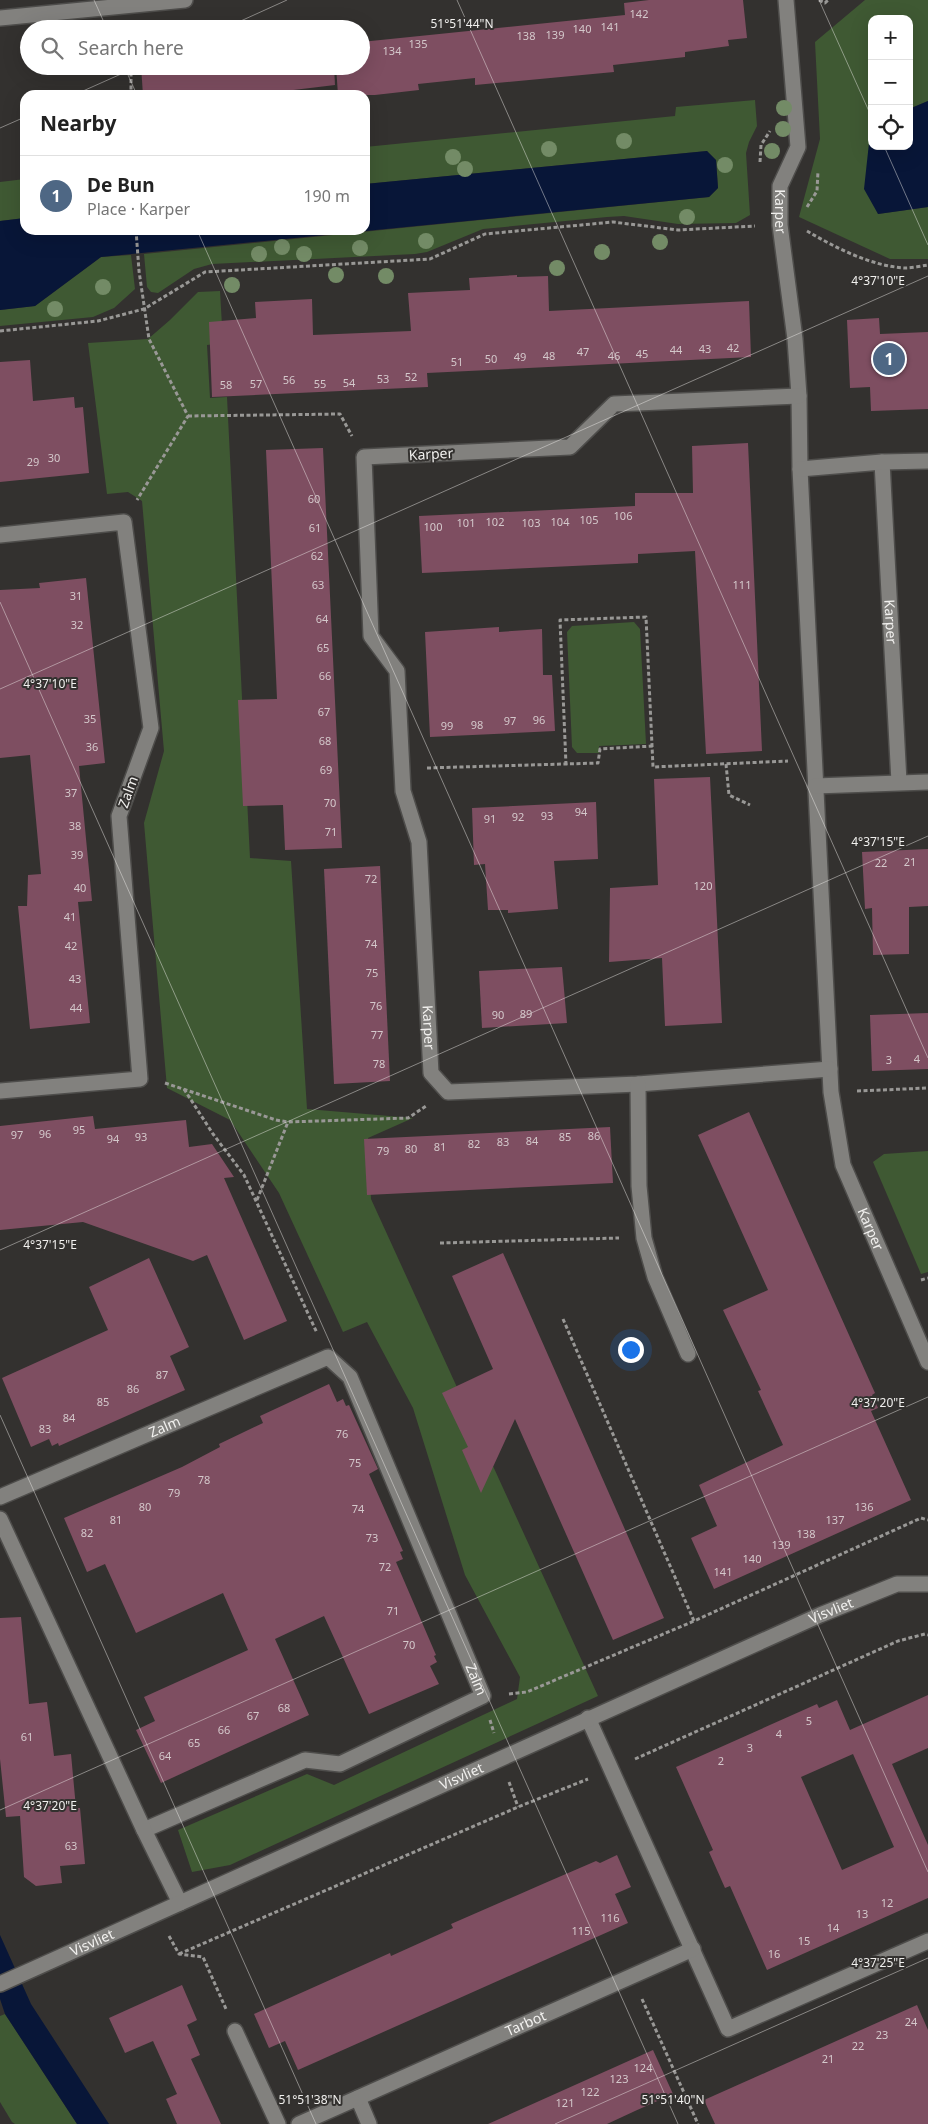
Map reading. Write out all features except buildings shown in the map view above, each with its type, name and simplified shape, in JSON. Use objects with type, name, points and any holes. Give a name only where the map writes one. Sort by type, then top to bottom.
[{"type":"street","points":[[0,18],[185,0]]},
{"type":"street","name":"Karper","points":[[786,0],[798,147],[780,186],[780,225],[795,339],[799,396],[800,469],[813,760],[831,1092],[843,1165],[928,1362]]},
{"type":"street","name":"Karper","points":[[448,1092],[431,1073],[419,842],[403,791],[397,671],[371,636],[364,457],[570,447],[614,404],[799,396]]},
{"type":"street","points":[[800,469],[882,462],[928,461]]},
{"type":"street","name":"Karper","points":[[882,462],[899,782]]},
{"type":"street","points":[[0,535],[124,522]]},
{"type":"street","name":"Zalm","points":[[124,522],[151,728],[119,816],[140,1079]]},
{"type":"street","points":[[815,786],[928,782]]},
{"type":"street","points":[[448,1092],[638,1084],[830,1069]]},
{"type":"street","points":[[0,1091],[140,1079]]},
{"type":"street","points":[[638,1084],[640,1186],[644,1238],[655,1277],[688,1354]]},
{"type":"street","name":"Zalm","points":[[0,1497],[328,1357],[350,1377],[483,1696],[340,1764],[305,1760],[144,1830]]},
{"type":"street","points":[[0,1519],[144,1830],[180,1902]]},
{"type":"street","name":"Visvliet","points":[[0,1984],[829,1611],[897,1584],[928,1584]]},
{"type":"street","points":[[588,1718],[728,2029],[928,1941]]},
{"type":"street","name":"Tarbot","points":[[299,2124],[693,1949]]},
{"type":"street","points":[[235,2031],[278,2124]]},
{"type":"street","points":[[358,2098],[369,2124]]},
{"type":"path","points":[[819,0],[824,3],[828,0]]},
{"type":"path","points":[[131,75],[131,90]]},
{"type":"path","points":[[0,331],[98,321],[144,309],[205,272],[430,259],[485,234],[613,222],[678,230],[792,224],[832,246],[882,265],[907,268],[928,265]]},
{"type":"path","points":[[136,235],[139,271],[149,339],[188,416]]},
{"type":"path","points":[[188,416],[340,414],[364,457]]},
{"type":"path","points":[[124,522],[188,416]]},
{"type":"path","points":[[566,765],[560,620],[646,617],[653,767],[813,760]]},
{"type":"path","points":[[401,768],[598,763],[600,749],[653,746]]},
{"type":"path","points":[[726,764],[728,795],[750,805]]},
{"type":"path","points":[[140,1079],[158,1081],[276,1120],[288,1122],[408,1118],[448,1092]]},
{"type":"path","points":[[831,1092],[928,1088]]},
{"type":"path","points":[[184,1089],[213,1134],[244,1175],[328,1357]]},
{"type":"path","points":[[256,1201],[288,1122]]},
{"type":"path","points":[[440,1244],[644,1238]]},
{"type":"path","points":[[563,1318],[694,1621]]},
{"type":"path","points":[[518,1807],[483,1696],[527,1692],[694,1621],[921,1518],[928,1520]]},
{"type":"path","points":[[179,1954],[518,1807],[611,1769],[898,1641],[925,1634],[928,1635]]},
{"type":"path","points":[[157,1913],[179,1954]]},
{"type":"path","points":[[179,1954],[203,1957],[235,2031]]},
{"type":"path","points":[[632,1977],[698,2124]]},
{"type":"green space","points":[[865,0],[928,0],[928,101],[913,107],[913,15],[868,15],[868,150],[870,150],[878,214],[928,207],[928,259],[890,259],[799,217],[820,139],[815,42]]},
{"type":"green space","points":[[755,100],[757,126],[746,153],[750,215],[736,223],[678,224],[624,216],[483,229],[427,252],[212,264],[194,269],[158,293],[151,292],[147,287],[144,254],[332,235],[370,235],[370,231],[709,197],[718,188],[716,160],[707,151],[370,184],[370,146],[675,116],[676,107]]},
{"type":"green space","points":[[20,180],[20,219],[0,221],[0,182]]},
{"type":"green space","points":[[131,255],[135,289],[114,308],[93,317],[0,326],[0,310],[35,306],[101,257]]},
{"type":"green space","points":[[220,291],[223,343],[207,345],[210,398],[227,397],[250,858],[291,861],[307,1109],[413,1118],[368,1138],[371,1199],[598,1696],[230,1865],[192,1872],[178,1830],[307,1774],[334,1785],[517,1699],[520,1677],[465,1575],[413,1408],[367,1322],[343,1332],[279,1193],[230,1120],[167,1088],[144,823],[164,751],[142,501],[128,492],[107,494],[88,343],[148,339],[198,292]]},
{"type":"green space","points":[[634,622],[640,629],[646,744],[599,746],[599,753],[577,753],[572,747],[567,632],[572,626]]},
{"type":"green space","points":[[928,1151],[928,1272],[921,1274],[873,1162],[884,1154]]},
{"type":"green space","points":[[5,2014],[77,2124],[15,2124],[12,2122],[0,2102],[0,2016]]},
{"type":"water","points":[[928,101],[928,207],[878,214],[864,189],[868,150],[913,150],[913,107]]},
{"type":"water","points":[[707,151],[716,160],[718,188],[709,197],[370,230],[370,184]]},
{"type":"water","points":[[20,219],[20,235],[324,235],[101,257],[35,306],[0,310],[0,221]]},
{"type":"water","points":[[0,1935],[31,2004],[109,2124],[77,2124],[5,2014],[0,1999]]},
{"type":"place","name":"De Bun","points":[[889,359]]}]
